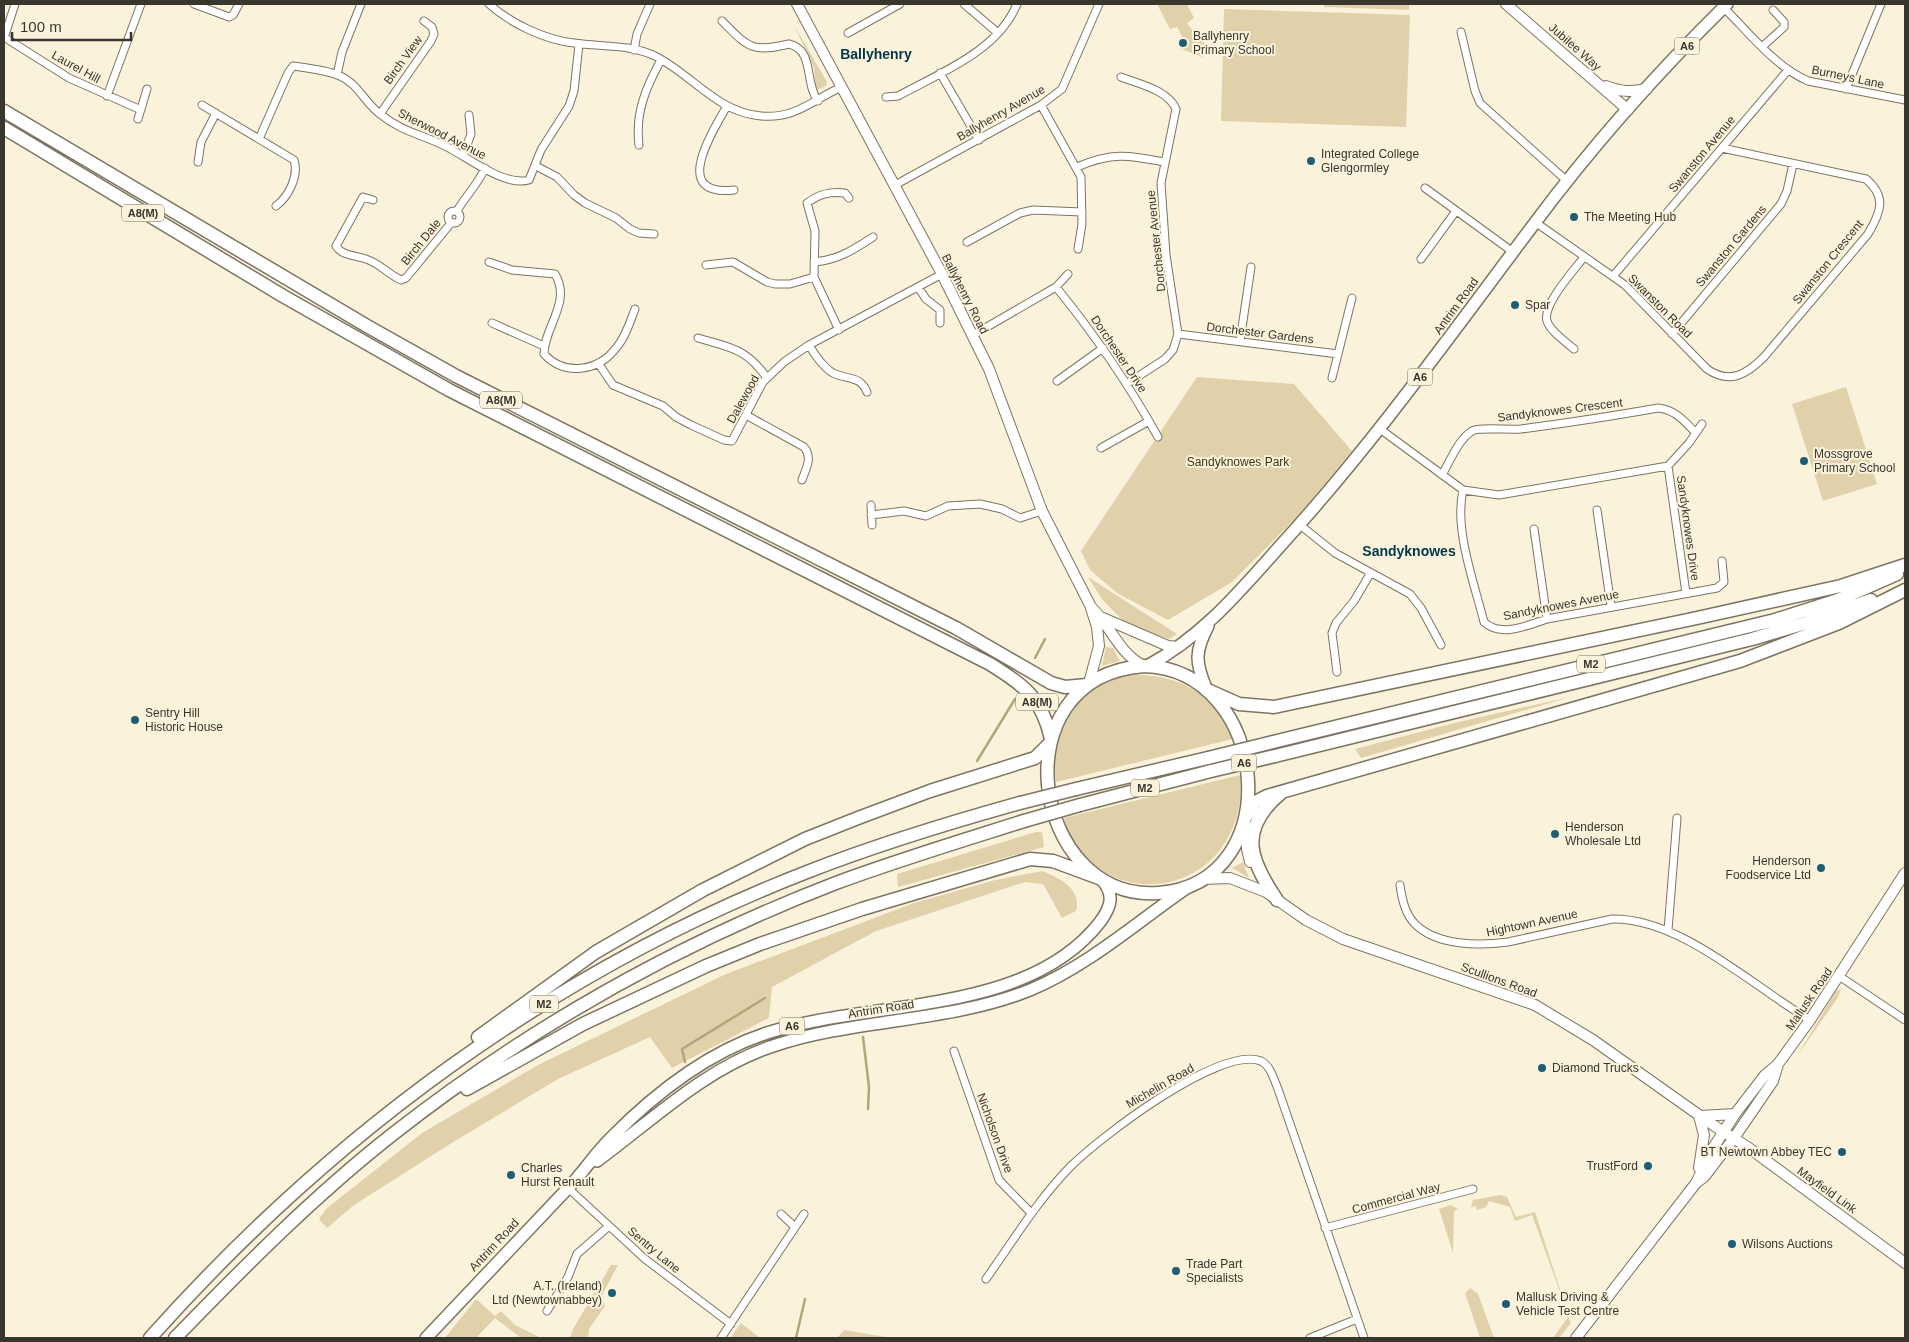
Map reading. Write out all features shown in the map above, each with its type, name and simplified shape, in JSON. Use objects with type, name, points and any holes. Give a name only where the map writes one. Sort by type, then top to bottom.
[{"type":"highway","name":"A8(M)","points":[[4,111],[367,326],[500,400],[956,628],[1051,683],[1065,687],[1088,684]]},
{"type":"highway","name":"A8(M)","points":[[4,128],[266,286],[449,390],[990,664],[1028,690],[1042,710],[1050,741]]},
{"type":"highway","points":[[1797,595],[1905,556]]},
{"type":"highway","points":[[1208,689],[1239,704],[1274,707],[1841,586],[1905,565]]},
{"type":"highway","name":"M2","points":[[150,1338],[241,1241],[302,1184],[416,1089],[544,1004],[623,958],[722,908],[806,872],[884,844],[1020,804],[1775,620],[1838,600],[1905,570]]},
{"type":"highway","name":"M2","points":[[174,1338],[282,1231],[333,1184],[438,1100],[505,1053],[568,1013],[710,937],[837,883],[1024,821],[1211,771],[1752,639],[1806,624],[1905,586]]},
{"type":"highway","points":[[1245,820],[1256,802],[1283,791],[1740,661],[1840,623],[1905,590]]},
{"type":"highway","name":"A6","points":[[1146,666],[1162,668],[1186,676],[1208,689],[1226,710],[1237,736],[1248,780],[1248,804],[1245,820],[1238,839],[1224,862],[1202,879],[1189,886],[1169,891],[1148,893],[1126,890],[1100,879],[1078,860],[1065,842],[1048,785],[1046,765],[1050,741],[1065,709],[1088,684],[1122,669],[1146,666]]},
{"type":"highway","points":[[302,1184],[393,1102],[497,1022],[556,979],[650,919],[805,839],[930,791],[1027,761],[1040,754],[1050,741]]},
{"type":"highway","points":[[1277,900],[1256,866],[1251,846],[1252,835],[1262,812],[1283,791]]},
{"type":"highway","points":[[333,1184],[459,1093],[528,1053],[649,991],[751,948],[862,909],[1019,861],[1054,861],[1100,879]]},
{"type":"main road","name":"Ballyhenry Road","points":[[797,4],[895,185],[973,335],[996,388],[1042,511],[1090,605],[1097,627],[1099,646],[1088,684]]},
{"type":"main road","name":"Jubilee Way","points":[[1506,4],[1628,110]]},
{"type":"main road","name":"Antrim Road","points":[[1146,666],[1178,647],[1208,624],[1300,525],[1380,429],[1567,181],[1628,110],[1725,5]]},
{"type":"main road","points":[[1598,83],[1619,91],[1631,92],[1647,89]]},
{"type":"main road","name":"Ballyhenry Road","points":[[1090,605],[1102,618],[1123,650],[1133,660],[1146,666]]},
{"type":"main road","points":[[1102,618],[1168,646],[1178,647]]},
{"type":"main road","name":"Antrim Road","points":[[1208,624],[1198,648],[1197,656],[1208,689]]},
{"type":"main road","name":"Scullions Road","points":[[1245,820],[1247,849],[1251,864],[1266,892]]},
{"type":"main road","name":"Mallusk Road","points":[[1696,1183],[1704,1177],[1734,1138],[1773,1081],[1778,1064],[1810,1020],[1905,873]]},
{"type":"main road","name":"Scullions Road","points":[[1202,879],[1230,878],[1266,892],[1306,920],[1343,940],[1534,1005],[1593,1040],[1699,1116],[1734,1138]]},
{"type":"main road","name":"Antrim Road","points":[[426,1338],[583,1172],[608,1141],[654,1098],[696,1068],[739,1044],[767,1033],[810,1021],[985,991],[1022,979],[1044,968],[1075,947],[1107,912],[1111,899],[1110,891],[1100,879]]},
{"type":"main road","name":"Antrim Road","points":[[583,1172],[684,1092],[737,1060],[772,1046],[818,1033],[970,1008],[1029,990],[1080,964],[1189,886]]},
{"type":"main road","points":[[1576,1338],[1696,1183],[1734,1114],[1765,1075],[1778,1064]]},
{"type":"main road","points":[[1696,1183],[1704,1139],[1699,1116],[1734,1114]]},
{"type":"main road","name":"Mayfield Link","points":[[1734,1138],[1905,1263]]},
{"type":"street","points":[[4,38],[16,4]]},
{"type":"street","points":[[107,96],[141,4]]},
{"type":"street","points":[[194,4],[229,17],[233,15],[239,4]]},
{"type":"street","points":[[337,75],[342,52],[361,4]]},
{"type":"street","points":[[488,4],[498,12],[524,26],[549,36],[579,44],[634,50],[661,60],[720,104],[762,116],[799,112],[842,87]]},
{"type":"street","points":[[634,50],[639,28],[650,4]]},
{"type":"street","points":[[848,33],[900,4]]},
{"type":"street","points":[[964,4],[998,33]]},
{"type":"street","points":[[886,97],[898,96],[960,62],[998,33],[1013,15],[1017,4]]},
{"type":"street","name":"Ballyhenry Avenue","points":[[895,185],[1041,105],[1062,89],[1099,4]]},
{"type":"street","points":[[1846,89],[1880,4]]},
{"type":"street","name":"Burneys Lane","points":[[1725,5],[1788,70],[1808,81],[1905,100]]},
{"type":"street","points":[[1763,46],[1784,27],[1784,22],[1773,10]]},
{"type":"street","name":"Birch View","points":[[380,114],[432,41],[434,34],[432,27],[424,21]]},
{"type":"street","points":[[722,21],[745,44],[753,48],[772,49],[789,44],[800,50],[807,60],[811,91],[818,101]]},
{"type":"street","points":[[1461,32],[1474,92],[1480,103],[1567,181]]},
{"type":"street","name":"Laurel Hill","points":[[4,38],[69,78],[141,110]]},
{"type":"street","name":"Sherwood Avenue","points":[[259,138],[288,73],[293,66],[337,75],[351,82],[380,114],[404,131],[445,145],[485,168],[519,183],[529,180],[541,150],[568,106],[574,91],[579,44]]},
{"type":"street","points":[[639,145],[637,131],[641,106],[646,89],[661,60]]},
{"type":"street","name":"Swanston Avenue","points":[[1614,275],[1788,70]]},
{"type":"street","points":[[940,73],[979,140]]},
{"type":"street","name":"Dorchester Avenue","points":[[1121,77],[1162,94],[1173,102],[1176,109],[1175,123],[1164,162],[1161,184],[1163,216],[1178,334]]},
{"type":"street","points":[[138,119],[147,88]]},
{"type":"street","points":[[202,105],[294,160],[297,170],[285,196],[276,206]]},
{"type":"street","points":[[1041,105],[1081,177],[1082,212],[1078,249]]},
{"type":"street","points":[[727,106],[701,158],[700,174],[705,187],[710,190],[734,190]]},
{"type":"street","points":[[198,162],[201,142],[216,113]]},
{"type":"street","points":[[463,156],[471,134],[469,115]]},
{"type":"street","name":"Swanston Crescent","points":[[1717,376],[1731,377],[1748,372],[1868,234],[1878,218],[1881,204],[1875,187],[1866,179],[1722,148]]},
{"type":"street","points":[[1077,167],[1102,157],[1118,155],[1164,162]]},
{"type":"street","name":"Swanston Gardens","points":[[1672,334],[1781,204],[1787,191],[1793,164]]},
{"type":"street","points":[[536,166],[557,177],[574,195],[585,203],[616,218],[630,229],[639,233],[654,234]]},
{"type":"street","name":"Birch Dale","points":[[373,200],[363,197],[336,246],[347,254],[377,263],[392,276],[401,280],[406,278],[451,223],[459,222],[460,216],[457,211],[462,202],[475,188],[485,168]]},
{"type":"street","points":[[1425,188],[1513,252]]},
{"type":"street","points":[[839,330],[823,301],[814,276],[815,231],[807,203],[816,196],[834,192],[845,193],[849,198]]},
{"type":"street","points":[[967,242],[1020,213],[1033,210],[1082,212]]},
{"type":"street","points":[[1421,260],[1456,211]]},
{"type":"street","name":"Swanston Road","points":[[1535,222],[1614,275],[1672,334],[1717,376]]},
{"type":"street","points":[[814,262],[844,256],[873,238]]},
{"type":"street","points":[[1574,350],[1547,321],[1547,309],[1584,256]]},
{"type":"street","points":[[489,262],[512,270],[555,274],[562,293],[544,346],[544,354],[568,369],[578,370],[598,363],[616,349],[635,309]]},
{"type":"street","points":[[706,265],[733,262],[767,282],[775,284],[790,284],[814,276]]},
{"type":"street","points":[[1240,341],[1251,267]]},
{"type":"street","name":"Dalewood","points":[[598,363],[613,385],[663,406],[676,417],[732,442],[767,378],[809,345],[942,274]]},
{"type":"street","points":[[973,335],[1056,287],[1068,274]]},
{"type":"street","points":[[918,287],[926,299],[940,310],[940,323]]},
{"type":"street","name":"Dorchester Drive","points":[[1056,287],[1128,383],[1158,437]]},
{"type":"street","points":[[1332,378],[1352,298]]},
{"type":"street","points":[[492,323],[544,346]]},
{"type":"street","points":[[1128,383],[1165,359],[1173,350],[1178,334]]},
{"type":"street","name":"Dorchester Gardens","points":[[1178,334],[1338,354]]},
{"type":"street","points":[[698,338],[743,352],[755,361],[767,378]]},
{"type":"street","points":[[809,345],[832,372],[857,379],[863,384],[866,392]]},
{"type":"street","points":[[1057,381],[1103,348]]},
{"type":"street","name":"Sandyknowes Crescent","points":[[1442,475],[1459,445],[1472,430],[1482,428],[1496,431],[1520,429],[1658,408],[1668,409],[1679,415],[1696,433]]},
{"type":"street","points":[[746,415],[804,447],[809,453],[809,459],[802,480]]},
{"type":"street","points":[[1101,448],[1149,421]]},
{"type":"street","points":[[1380,429],[1463,490],[1500,495],[1668,466],[1702,424]]},
{"type":"street","name":"Sandyknowes Drive","points":[[1668,466],[1686,593]]},
{"type":"street","name":"Sandyknowes Avenue","points":[[1463,490],[1458,512],[1484,622],[1490,628],[1503,630],[1611,606],[1717,588],[1724,582],[1722,561]]},
{"type":"street","points":[[871,515],[904,511],[926,516],[948,506],[980,504],[1002,510],[1020,518],[1042,511]]},
{"type":"street","points":[[871,505],[872,525]]},
{"type":"street","points":[[1597,510],[1611,606]]},
{"type":"street","points":[[1300,525],[1335,553],[1370,574],[1410,594],[1425,615],[1441,645]]},
{"type":"street","points":[[1534,529],[1548,619]]},
{"type":"street","points":[[1337,672],[1332,632],[1336,623],[1354,601],[1370,574]]},
{"type":"street","points":[[1668,930],[1677,818]]},
{"type":"street","name":"Hightown Avenue","points":[[1400,885],[1406,909],[1415,924],[1428,933],[1461,943],[1492,944],[1508,942],[1612,919],[1639,920],[1668,930],[1810,1020]]},
{"type":"street","points":[[1839,976],[1905,1020]]},
{"type":"street","name":"Nicholson Drive","points":[[954,1051],[999,1180],[1031,1213]]},
{"type":"street","name":"Michelin Road","points":[[986,1279],[1031,1213],[1069,1168],[1113,1129],[1149,1104],[1194,1078],[1246,1059],[1260,1061],[1268,1066],[1364,1338]]},
{"type":"street","name":"Sentry Lane","points":[[568,1188],[645,1259],[731,1324]]},
{"type":"street","name":"Commercial Way","points":[[1325,1228],[1473,1189]]},
{"type":"street","points":[[781,1214],[795,1227]]},
{"type":"street","points":[[721,1338],[804,1214]]},
{"type":"street","points":[[547,1310],[568,1277],[577,1254],[609,1226]]},
{"type":"street","points":[[1310,1338],[1356,1319]]},
{"type":"green space","points":[[1157,4],[1187,4],[1194,18],[1187,23],[1193,31],[1205,35],[1202,57],[1179,48],[1182,36],[1177,27],[1170,29]]},
{"type":"green space","points":[[1324,4],[1409,4],[1409,10],[1324,7]]},
{"type":"green space","points":[[1224,9],[1410,15],[1406,127],[1221,121]]},
{"type":"green space","points":[[794,25],[827,82],[826,86],[816,90],[814,68]]},
{"type":"green space","name":"Sandyknowes Park","points":[[1197,377],[1294,384],[1352,451],[1296,518],[1232,582],[1168,620],[1117,593],[1090,570],[1081,551]]},
{"type":"green space","points":[[1846,387],[1877,484],[1823,501],[1792,404]]},
{"type":"green space","points":[[1088,577],[1177,634],[1169,639],[1125,623],[1102,599]]},
{"type":"green space","points":[[1106,647],[1113,648],[1120,661],[1102,666]]},
{"type":"green space","points":[[1127,674],[1163,678],[1191,688],[1214,708],[1233,739],[1056,782],[1055,752],[1058,738],[1070,712],[1079,701],[1102,682]]},
{"type":"green space","points":[[1570,697],[1361,758],[1355,749],[1454,723]]},
{"type":"green space","points":[[1240,775],[1240,804],[1232,831],[1222,847],[1209,861],[1194,872],[1177,880],[1160,884],[1141,884],[1123,880],[1106,873],[1091,862],[1078,847],[1068,831],[1064,818]]},
{"type":"green space","points":[[1036,832],[1042,832],[1044,847],[898,887],[897,874]]},
{"type":"green space","points":[[1243,862],[1249,878],[1232,868]]},
{"type":"green space","points":[[1042,871],[1068,885],[1076,896],[1076,911],[1062,918],[1043,884],[1025,882],[876,931],[772,987],[769,1018],[672,1068],[650,1037],[558,1079],[354,1205],[327,1228],[319,1219],[326,1209],[422,1133],[538,1065],[726,974],[914,903],[995,880]]},
{"type":"green space","points":[[1841,989],[1837,999],[1797,1056],[1836,991]]},
{"type":"green space","points":[[1500,1195],[1507,1197],[1516,1217],[1535,1212],[1567,1311],[1532,1215],[1515,1221],[1510,1207],[1489,1201],[1486,1207],[1477,1210],[1476,1206],[1471,1207],[1473,1200]]},
{"type":"green space","points":[[1451,1205],[1458,1209],[1454,1211],[1453,1253],[1439,1209]]},
{"type":"green space","points":[[611,1265],[618,1265],[601,1297],[605,1306],[589,1329],[588,1338],[570,1338],[573,1329]]},
{"type":"green space","points":[[1470,1288],[1478,1294],[1494,1338],[1480,1338],[1465,1293]]},
{"type":"green space","points":[[476,1299],[495,1316],[501,1311],[515,1325],[541,1338],[521,1338],[495,1318],[476,1338],[445,1338]]},
{"type":"green space","points":[[1568,1317],[1571,1323],[1559,1338],[1553,1338]]},
{"type":"green space","points":[[741,1323],[760,1338],[730,1338]]},
{"type":"green space","points":[[844,1330],[892,1338],[837,1338]]},
{"type":"waterway","points":[[1035,658],[1045,639]]},
{"type":"waterway","points":[[977,761],[1015,699]]},
{"type":"waterway","points":[[685,1062],[682,1049],[765,998]]},
{"type":"waterway","points":[[863,1037],[869,1087],[868,1109]]},
{"type":"waterway","points":[[796,1338],[805,1299]]},
{"type":"place","name":"Ballyhenry Primary School","points":[[1183,43]]},
{"type":"place","name":"Integrated College Glengormley","points":[[1311,161]]},
{"type":"place","name":"The Meeting Hub","points":[[1574,217]]},
{"type":"place","name":"Spar","points":[[1515,305]]},
{"type":"place","name":"Mossgrove Primary School","points":[[1804,461]]},
{"type":"place","name":"Sentry Hill Historic House","points":[[135,720]]},
{"type":"place","name":"Henderson Wholesale Ltd","points":[[1555,834]]},
{"type":"place","name":"Henderson Foodservice Ltd","points":[[1821,868]]},
{"type":"place","name":"Diamond Trucks","points":[[1542,1068]]},
{"type":"place","name":"BT Newtown Abbey TEC","points":[[1842,1152]]},
{"type":"place","name":"TrustFord","points":[[1648,1166]]},
{"type":"place","name":"Charles Hurst Renault","points":[[511,1175]]},
{"type":"place","name":"Wilsons Auctions","points":[[1732,1244]]},
{"type":"place","name":"Trade Part Specialists","points":[[1176,1271]]},
{"type":"place","name":"A.T. (Ireland) Ltd (Newtownabbey)","points":[[612,1293]]},
{"type":"place","name":"Mallusk Driving & Vehicle Test Centre","points":[[1506,1304]]},
{"type":"district","name":"Ballyhenry","points":[[876,54]]},
{"type":"district","name":"Sandyknowes","points":[[1409,551]]}]
